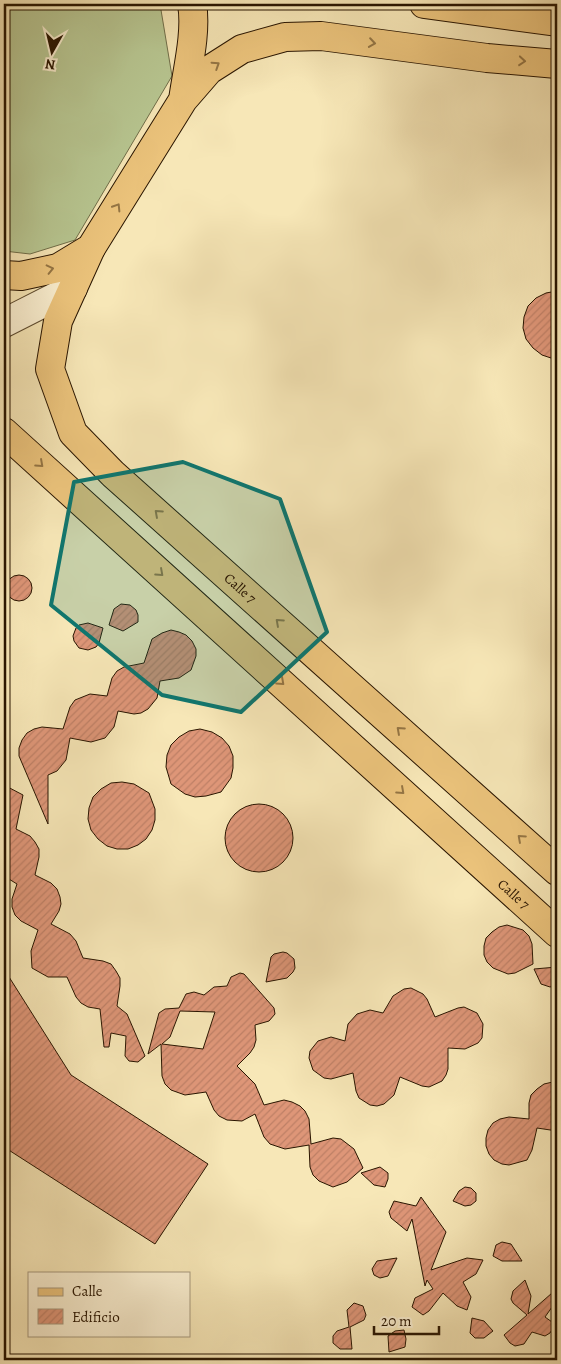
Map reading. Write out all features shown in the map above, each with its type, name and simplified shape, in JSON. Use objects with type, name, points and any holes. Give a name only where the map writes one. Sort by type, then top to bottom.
[{"type":"main road","points":[[183,100],[192,39],[194,12],[192,4]]},
{"type":"main road","points":[[424,4],[556,22]]},
{"type":"main road","points":[[183,100],[209,70],[242,49],[285,37],[321,36],[487,58],[557,64]]},
{"type":"main road","name":"Calle 7","points":[[183,100],[91,248],[58,321],[50,369],[73,433],[114,474],[557,871]]},
{"type":"main road","points":[[4,275],[21,276],[58,268],[91,248]]},
{"type":"main road","name":"Calle 7","points":[[4,432],[557,933]]},
{"type":"street","points":[[4,323],[73,288]]},
{"type":"highlighted area","points":[[183,462],[280,499],[327,632],[241,712],[162,695],[51,605],[74,482]]},
{"type":"green space","points":[[4,4],[160,4],[172,76],[75,240],[30,254],[4,251]]},
{"type":"building","points":[[557,291],[557,360],[542,355],[533,348],[526,339],[523,328],[528,306],[536,298],[546,293]]},
{"type":"building","points":[[19,575],[28,579],[32,588],[28,597],[19,601],[10,597],[6,588],[10,579]]},
{"type":"building","points":[[121,604],[130,605],[136,610],[138,615],[138,622],[123,631],[109,625],[114,609]]},
{"type":"building","points":[[88,623],[103,628],[99,643],[96,647],[88,650],[79,648],[73,636],[79,625]]},
{"type":"building","points":[[171,630],[186,635],[196,649],[196,656],[191,670],[179,678],[160,681],[157,698],[148,709],[141,713],[134,714],[118,711],[114,727],[105,738],[91,742],[70,738],[66,760],[57,771],[48,775],[48,824],[19,756],[22,740],[27,733],[34,729],[42,727],[63,729],[70,707],[75,700],[90,694],[107,696],[112,678],[117,671],[124,667],[144,663],[152,639]]},
{"type":"building","points":[[200,729],[212,732],[222,738],[229,746],[233,756],[233,768],[231,778],[221,792],[195,797],[185,794],[171,784],[166,767],[167,755],[171,745],[189,731]]},
{"type":"building","points":[[111,783],[134,784],[149,793],[155,809],[155,820],[152,830],[146,839],[128,849],[117,849],[107,846],[91,830],[88,819],[93,797]]},
{"type":"building","points":[[4,785],[23,795],[16,829],[30,836],[39,849],[35,875],[51,883],[57,889],[60,897],[59,911],[51,924],[70,934],[76,941],[83,958],[111,964],[120,978],[117,1006],[127,1014],[145,1056],[138,1062],[129,1061],[125,1056],[126,1036],[111,1033],[109,1047],[104,1047],[100,1009],[88,1007],[81,1003],[76,997],[67,977],[48,977],[32,968],[31,951],[38,930],[21,921],[15,915],[12,899],[17,884],[4,876]]},
{"type":"building","points":[[259,804],[272,807],[283,814],[290,825],[293,838],[290,851],[283,862],[272,869],[259,872],[246,869],[235,862],[228,851],[225,838],[228,825],[235,814],[246,807]]},
{"type":"building","points":[[507,925],[523,930],[529,936],[532,944],[533,964],[515,973],[508,974],[493,968],[487,962],[484,955],[486,938],[499,927]]},
{"type":"building","points":[[283,952],[294,959],[295,968],[293,972],[287,978],[266,982],[271,957],[274,954]]},
{"type":"building","points":[[557,967],[557,985],[550,987],[541,984],[534,969]]},
{"type":"building","points":[[4,969],[71,1075],[208,1164],[155,1244],[4,1147]]},
{"type":"building","points":[[240,973],[244,974],[274,1008],[275,1014],[269,1021],[255,1025],[256,1040],[254,1047],[237,1066],[255,1084],[264,1105],[284,1100],[300,1106],[305,1111],[309,1119],[311,1144],[333,1138],[341,1139],[354,1149],[363,1168],[347,1182],[333,1187],[319,1181],[313,1175],[310,1167],[309,1145],[285,1149],[270,1144],[264,1137],[255,1114],[242,1121],[227,1120],[219,1116],[214,1110],[206,1092],[185,1095],[171,1090],[165,1084],[162,1076],[161,1044],[148,1054],[159,1013],[165,1009],[179,1008],[186,994],[194,992],[204,995],[214,987],[227,986],[231,977]],"holes":[[[180,1011],[215,1012],[203,1049],[162,1044],[170,1037]]]},
{"type":"building","points":[[411,988],[423,994],[435,1017],[464,1007],[477,1013],[483,1024],[482,1038],[478,1043],[465,1049],[448,1048],[448,1069],[442,1081],[429,1087],[400,1077],[394,1095],[384,1104],[377,1106],[370,1105],[359,1098],[353,1073],[331,1079],[324,1078],[313,1070],[309,1058],[310,1051],[318,1041],[331,1037],[345,1041],[348,1024],[357,1014],[370,1010],[383,1013],[393,996],[404,989]]},
{"type":"building","points":[[557,1081],[557,1131],[537,1128],[532,1150],[527,1160],[509,1165],[494,1160],[486,1146],[488,1130],[493,1123],[509,1117],[529,1119],[531,1095],[544,1084]]},
{"type":"building","points":[[380,1167],[388,1173],[385,1187],[374,1185],[361,1173]]},
{"type":"building","points":[[465,1187],[471,1188],[476,1193],[476,1201],[471,1205],[465,1206],[453,1201],[459,1191]]},
{"type":"building","points":[[421,1197],[446,1232],[431,1270],[467,1258],[483,1260],[476,1274],[463,1282],[471,1297],[467,1310],[457,1306],[443,1293],[429,1311],[423,1315],[412,1307],[415,1298],[433,1289],[427,1280],[425,1286],[412,1219],[407,1231],[391,1218],[389,1212],[394,1201],[416,1206]]},
{"type":"building","points":[[502,1242],[511,1244],[522,1261],[502,1261],[493,1256],[496,1245]]},
{"type":"building","points":[[397,1258],[388,1276],[380,1278],[374,1275],[372,1269],[377,1261]]},
{"type":"building","points":[[525,1280],[531,1296],[528,1314],[552,1293],[557,1298],[545,1317],[552,1322],[553,1328],[545,1336],[532,1332],[524,1344],[515,1346],[504,1335],[527,1315],[511,1299],[513,1291]]},
{"type":"building","points":[[354,1303],[363,1306],[366,1315],[364,1320],[350,1327],[352,1349],[340,1349],[333,1343],[333,1336],[337,1331],[349,1327],[347,1310]]},
{"type":"building","points":[[472,1318],[484,1321],[493,1331],[484,1338],[475,1338],[470,1333]]},
{"type":"building","points":[[404,1330],[405,1347],[389,1352],[388,1336],[395,1331]]}]
